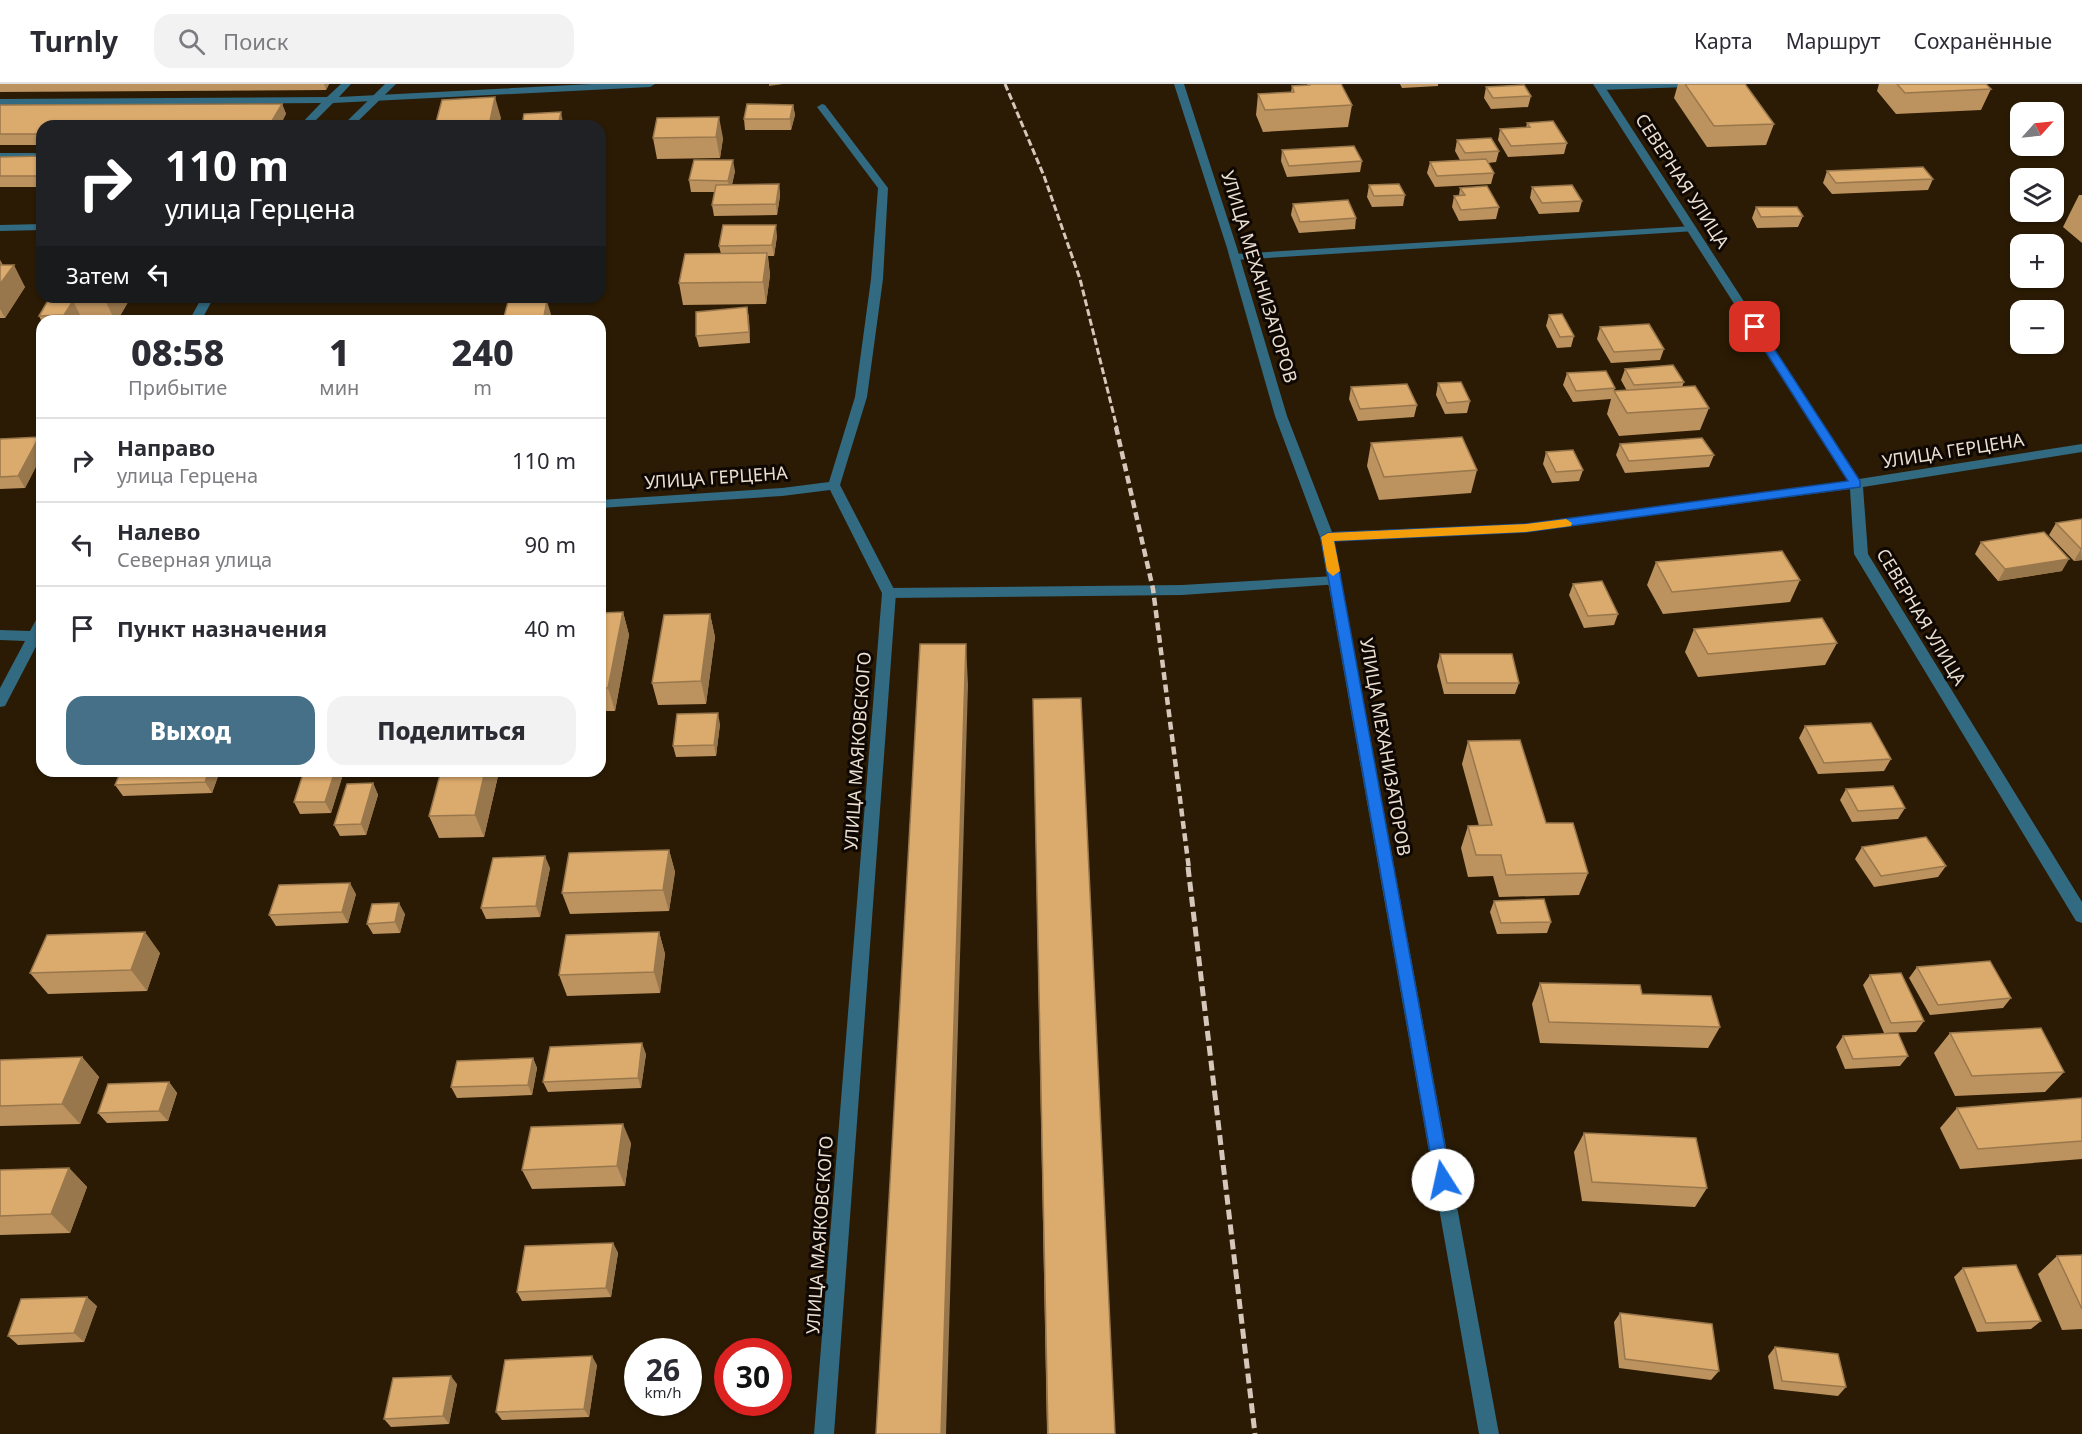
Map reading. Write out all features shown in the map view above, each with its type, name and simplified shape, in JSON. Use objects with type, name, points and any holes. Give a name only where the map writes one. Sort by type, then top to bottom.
[{"type":"street","points":[[310,120],[346,84]]},
{"type":"street","points":[[353,120],[391,84]]},
{"type":"street","points":[[0,102],[330,100],[651,84]]},
{"type":"street","name":"УЛИЦА МЕХАНИЗАТОРОВ","points":[[1179,84],[1281,416],[1328,537],[1489,1434]]},
{"type":"street","name":"СЕВЕРНАЯ УЛИЦА","points":[[1599,86],[1688,84]]},
{"type":"street","name":"СЕВЕРНАЯ УЛИЦА","points":[[1599,86],[1856,484],[1860,554],[2082,916]]},
{"type":"street","points":[[822,107],[883,188],[877,279],[861,397],[834,485],[889,593],[1182,591],[1335,581]]},
{"type":"street","points":[[0,156],[36,156]]},
{"type":"street","points":[[0,228],[36,227]]},
{"type":"street","points":[[1234,257],[1692,229]]},
{"type":"street","name":"УЛИЦА ГЕРЦЕНА","points":[[1328,537],[1526,528],[1856,484],[2082,448]]},
{"type":"street","name":"УЛИЦА ГЕРЦЕНА","points":[[606,504],[782,492],[834,485]]},
{"type":"street","name":"УЛИЦА МАЯКОВСКОГО","points":[[824,1434],[889,593]]},
{"type":"street","points":[[0,702],[36,632]]},
{"type":"street","points":[[0,635],[34,636]]},
{"type":"building","points":[[1341,84],[1352,105],[1265,110],[1258,94],[1294,92],[1292,86]]},
{"type":"building","points":[[1685,84],[1745,84],[1774,124],[1714,126]]},
{"type":"building","points":[[1897,84],[1986,84],[1991,89],[1905,93]]},
{"type":"building","points":[[1524,85],[1531,96],[1493,98],[1486,87]]},
{"type":"building","points":[[495,97],[490,120],[437,120],[442,100]]},
{"type":"building","points":[[282,104],[273,120],[36,120],[36,134],[0,134],[0,105]]},
{"type":"building","points":[[747,104],[793,105],[790,119],[744,119]]},
{"type":"building","points":[[561,112],[559,120],[523,120],[524,114]]},
{"type":"building","points":[[719,117],[716,137],[653,138],[657,118]]},
{"type":"building","points":[[1553,121],[1567,143],[1511,146],[1500,129],[1530,127],[1527,123]]},
{"type":"building","points":[[1491,138],[1499,151],[1465,153],[1457,140]]},
{"type":"building","points":[[1354,146],[1362,161],[1289,166],[1282,150]]},
{"type":"building","points":[[36,156],[36,176],[0,176],[0,157]]},
{"type":"building","points":[[1486,159],[1494,173],[1437,176],[1430,162]]},
{"type":"building","points":[[694,160],[733,160],[728,181],[689,180]]},
{"type":"building","points":[[1923,167],[1933,179],[1836,183],[1827,171]]},
{"type":"building","points":[[779,184],[776,204],[712,205],[716,185]]},
{"type":"building","points":[[1399,184],[1405,195],[1374,196],[1369,185]]},
{"type":"building","points":[[1572,185],[1582,201],[1542,203],[1532,187]]},
{"type":"building","points":[[1487,186],[1499,207],[1461,210],[1454,196],[1465,195],[1460,188]]},
{"type":"building","points":[[1348,200],[1356,218],[1300,222],[1293,204]]},
{"type":"building","points":[[1756,207],[1797,207],[1803,216],[1761,217]]},
{"type":"building","points":[[723,225],[776,225],[772,245],[719,246]]},
{"type":"building","points":[[767,253],[763,282],[679,283],[685,254]]},
{"type":"building","points":[[0,265],[14,265],[0,284]]},
{"type":"building","points":[[47,303],[72,303],[64,315],[40,315]]},
{"type":"building","points":[[508,303],[547,303],[544,315],[505,315]]},
{"type":"building","points":[[747,307],[749,332],[696,336],[696,312]]},
{"type":"building","points":[[1562,314],[1574,336],[1560,337],[1549,315]]},
{"type":"building","points":[[1649,324],[1664,349],[1614,352],[1600,327]]},
{"type":"building","points":[[1673,365],[1684,382],[1634,385],[1625,369]]},
{"type":"building","points":[[1606,371],[1615,388],[1576,391],[1567,373]]},
{"type":"building","points":[[1461,382],[1470,401],[1447,403],[1438,383]]},
{"type":"building","points":[[1407,384],[1417,405],[1360,409],[1351,387]]},
{"type":"building","points":[[1695,386],[1709,408],[1627,413],[1614,391]]},
{"type":"building","points":[[36,437],[36,443],[18,476],[0,477],[0,439]]},
{"type":"building","points":[[1462,437],[1477,470],[1384,477],[1371,443]]},
{"type":"building","points":[[1702,438],[1714,455],[1629,461],[1620,444]]},
{"type":"building","points":[[1573,450],[1583,470],[1556,472],[1546,452]]},
{"type":"building","points":[[2082,519],[2082,549],[2081,549],[2056,523]]},
{"type":"building","points":[[2044,532],[2069,559],[2005,569],[1981,542]]},
{"type":"building","points":[[1782,551],[1800,580],[1672,592],[1656,562]]},
{"type":"building","points":[[1602,581],[1618,614],[1588,616],[1573,584]]},
{"type":"building","points":[[623,612],[608,688],[606,688],[606,613]]},
{"type":"building","points":[[710,614],[701,681],[652,683],[664,615]]},
{"type":"building","points":[[1822,618],[1837,643],[1708,654],[1694,629]]},
{"type":"building","points":[[920,644],[966,644],[941,1434],[876,1434]]},
{"type":"building","points":[[1440,654],[1512,654],[1519,683],[1447,683]]},
{"type":"building","points":[[1081,698],[1115,1434],[1048,1434],[1033,699]]},
{"type":"building","points":[[718,713],[714,745],[673,746],[677,714]]},
{"type":"building","points":[[1871,723],[1891,759],[1824,763],[1805,726]]},
{"type":"building","points":[[1520,740],[1546,823],[1573,823],[1588,873],[1506,875],[1501,855],[1476,855],[1468,826],[1492,825],[1468,741]]},
{"type":"building","points":[[118,777],[207,777],[205,782],[115,785]]},
{"type":"building","points":[[302,777],[333,777],[325,802],[294,802]]},
{"type":"building","points":[[439,777],[484,777],[475,815],[429,816]]},
{"type":"building","points":[[373,783],[361,824],[334,825],[347,784]]},
{"type":"building","points":[[1893,786],[1905,808],[1858,811],[1846,789]]},
{"type":"building","points":[[1926,837],[1946,866],[1881,876],[1862,847]]},
{"type":"building","points":[[669,850],[663,890],[562,893],[569,853]]},
{"type":"building","points":[[545,856],[536,906],[481,908],[493,858]]},
{"type":"building","points":[[350,883],[342,912],[269,915],[279,885]]},
{"type":"building","points":[[1544,899],[1551,922],[1501,923],[1494,901]]},
{"type":"building","points":[[399,903],[395,922],[367,924],[372,904]]},
{"type":"building","points":[[145,932],[131,970],[30,973],[47,935]]},
{"type":"building","points":[[659,932],[654,972],[559,975],[566,935]]},
{"type":"building","points":[[1990,961],[2011,998],[1938,1005],[1917,967]]},
{"type":"building","points":[[1901,973],[1924,1021],[1891,1023],[1870,975]]},
{"type":"building","points":[[1540,983],[1640,985],[1642,994],[1711,996],[1720,1027],[1549,1022]]},
{"type":"building","points":[[2041,1028],[2064,1072],[1972,1076],[1950,1033]]},
{"type":"building","points":[[1898,1033],[1908,1056],[1853,1059],[1843,1036]]},
{"type":"building","points":[[642,1043],[638,1078],[543,1082],[550,1047]]},
{"type":"building","points":[[82,1057],[62,1104],[0,1106],[0,1060]]},
{"type":"building","points":[[533,1058],[528,1085],[451,1087],[457,1061]]},
{"type":"building","points":[[169,1082],[159,1111],[98,1113],[108,1084]]},
{"type":"building","points":[[2082,1098],[2082,1141],[1978,1149],[1957,1108]]},
{"type":"building","points":[[623,1124],[617,1166],[522,1170],[531,1127]]},
{"type":"building","points":[[1584,1133],[1696,1138],[1707,1188],[1592,1182]]},
{"type":"building","points":[[69,1168],[51,1214],[0,1216],[0,1170]]},
{"type":"building","points":[[613,1243],[606,1288],[517,1292],[525,1246]]},
{"type":"building","points":[[2082,1255],[2082,1309],[2057,1256]]},
{"type":"building","points":[[2016,1265],[2041,1321],[1986,1323],[1963,1268]]},
{"type":"building","points":[[87,1297],[74,1333],[8,1336],[21,1299]]},
{"type":"building","points":[[1620,1313],[1712,1324],[1719,1371],[1625,1359]]},
{"type":"building","points":[[1775,1347],[1838,1354],[1846,1387],[1782,1381]]},
{"type":"building","points":[[592,1356],[584,1409],[496,1412],[505,1360]]},
{"type":"building","points":[[451,1376],[443,1416],[384,1419],[393,1378]]},
{"type":"railway","points":[[1005,84],[1044,176],[1080,279],[1117,428]]},
{"type":"railway","points":[[1116,427],[1153,589],[1189,869]]},
{"type":"railway","points":[[1188,867],[1255,1434]]},
{"type":"slow traffic","points":[[1333,571],[1328,537],[1526,528],[1566,523]]},
{"type":"route","points":[[1443,1180],[1328,537],[1526,528],[1856,484],[1755,327]]}]
